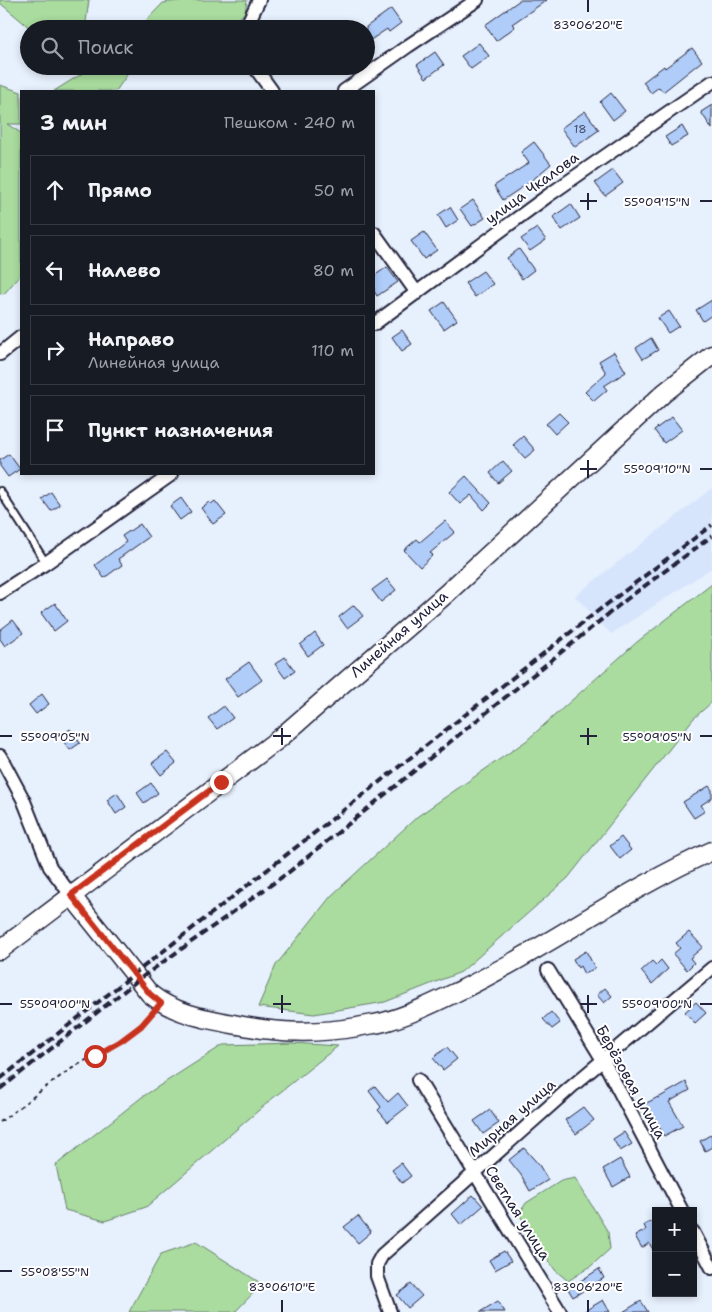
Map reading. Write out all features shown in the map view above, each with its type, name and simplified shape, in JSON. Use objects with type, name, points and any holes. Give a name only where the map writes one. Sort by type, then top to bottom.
[{"type":"main road","name":"Линейная улица","points":[[0,950],[280,738],[446,594],[664,393],[712,355]]},
{"type":"main road","points":[[71,895],[150,994],[161,1003],[185,1013],[271,1031],[321,1032],[384,1022],[435,1002],[494,974],[642,887],[712,851]]},
{"type":"street","points":[[249,20],[259,0]]},
{"type":"street","points":[[375,69],[477,0]]},
{"type":"street","points":[[260,75],[271,90]]},
{"type":"street","points":[[345,90],[367,75]]},
{"type":"street","name":"улица Чкалова","points":[[375,323],[549,195],[712,82]]},
{"type":"street","points":[[375,234],[417,293]]},
{"type":"street","points":[[0,354],[20,339]]},
{"type":"street","points":[[0,593],[171,475]]},
{"type":"street","points":[[0,756],[23,799],[50,867],[71,895]]},
{"type":"street","name":"Мирная улица","points":[[390,1312],[377,1276],[377,1264],[382,1255],[603,1060],[712,968]]},
{"type":"street","name":"Берёзовая улица","points":[[548,970],[603,1060],[680,1207]]},
{"type":"street","name":"Светлая улица","points":[[418,1080],[560,1312]]},
{"type":"street","points":[[697,1240],[712,1268]]},
{"type":"lane","points":[[0,491],[46,563]]},
{"type":"path","points":[[0,1122],[69,1070],[135,1031],[161,1003]]},
{"type":"shaded area","points":[[712,488],[712,568],[611,634],[575,596]]},
{"type":"green space","points":[[0,0],[89,0],[86,20],[20,20],[0,3]]},
{"type":"green space","points":[[185,0],[247,0],[245,13],[236,20],[147,20],[163,3]]},
{"type":"green space","points":[[80,75],[127,75],[117,90],[56,90]]},
{"type":"green space","points":[[0,85],[20,92],[20,124],[7,124],[20,132],[20,275],[4,294],[0,293]]},
{"type":"green space","points":[[712,584],[712,702],[693,719],[568,878],[461,972],[385,1002],[314,1014],[258,1007],[276,965],[331,896],[418,816],[526,741],[637,642]]},
{"type":"green space","points":[[292,1043],[338,1046],[273,1098],[146,1207],[105,1221],[65,1210],[56,1165],[142,1097],[223,1045]]},
{"type":"green space","points":[[575,1178],[608,1232],[610,1249],[591,1266],[568,1281],[555,1270],[519,1214],[526,1203],[561,1181]]},
{"type":"green space","points":[[196,1242],[262,1284],[235,1312],[129,1312],[161,1254]]},
{"type":"building","points":[[520,0],[547,0],[512,24],[515,27],[496,41],[485,25]]},
{"type":"building","points":[[391,9],[401,23],[389,32],[387,29],[375,37],[375,21]]},
{"type":"building","points":[[479,43],[489,56],[471,69],[461,56]]},
{"type":"building","points":[[692,48],[702,61],[663,92],[659,87],[651,93],[643,82]]},
{"type":"building","points":[[435,52],[444,65],[426,78],[417,65]]},
{"type":"building","points":[[611,93],[625,111],[613,120],[600,102]]},
{"type":"building","points":[[712,105],[712,129],[701,112]]},
{"type":"building","points":[[585,111],[599,130],[575,147],[561,128]]},
{"type":"building","points":[[682,126],[688,136],[671,146],[665,137]]},
{"type":"building","points":[[534,142],[551,164],[530,182],[503,200],[494,186],[529,163],[521,152]]},
{"type":"building","points":[[613,170],[623,183],[605,196],[595,183]]},
{"type":"building","points":[[473,200],[485,218],[472,226],[460,209]]},
{"type":"building","points":[[571,204],[580,218],[562,230],[553,217]]},
{"type":"building","points":[[450,207],[458,220],[446,228],[438,215]]},
{"type":"building","points":[[537,228],[546,240],[530,251],[521,239]]},
{"type":"building","points":[[424,232],[437,250],[424,259],[411,241]]},
{"type":"building","points":[[519,249],[534,270],[522,279],[507,258]]},
{"type":"building","points":[[387,267],[398,282],[377,296],[375,293],[375,275]]},
{"type":"building","points":[[483,271],[493,284],[475,297],[465,283]]},
{"type":"building","points":[[712,300],[712,315],[703,321],[696,310]]},
{"type":"building","points":[[444,302],[457,320],[444,329],[431,311]]},
{"type":"building","points":[[669,311],[679,326],[668,333],[658,318]]},
{"type":"building","points":[[402,330],[412,344],[402,351],[392,337]]},
{"type":"building","points":[[651,338],[658,350],[643,359],[636,348]]},
{"type":"building","points":[[614,352],[626,372],[604,386],[607,390],[594,401],[585,392],[606,373],[599,361]]},
{"type":"building","points":[[559,413],[568,422],[555,434],[546,424]]},
{"type":"building","points":[[672,417],[682,430],[664,443],[654,430]]},
{"type":"building","points":[[523,436],[535,450],[525,458],[513,445]]},
{"type":"building","points":[[9,454],[20,469],[8,477],[0,466],[0,460]]},
{"type":"building","points":[[503,461],[512,471],[498,483],[490,473]]},
{"type":"building","points":[[466,476],[491,503],[484,510],[471,495],[460,504],[449,492]]},
{"type":"building","points":[[51,492],[60,505],[51,511],[42,499]]},
{"type":"building","points":[[181,498],[191,512],[180,520],[170,506]]},
{"type":"building","points":[[215,501],[226,515],[213,524],[201,508],[209,502],[211,504]]},
{"type":"building","points":[[445,521],[455,532],[430,553],[433,555],[420,567],[404,550],[417,539],[420,542]]},
{"type":"building","points":[[140,524],[149,537],[118,559],[122,565],[104,578],[95,565],[126,542],[122,536]]},
{"type":"building","points":[[387,579],[396,590],[381,602],[372,590]]},
{"type":"building","points":[[55,603],[67,621],[54,631],[41,613]]},
{"type":"building","points":[[354,605],[363,616],[347,628],[339,617]]},
{"type":"building","points":[[13,620],[23,633],[5,646],[0,639],[0,630]]},
{"type":"building","points":[[315,633],[323,645],[308,656],[300,645]]},
{"type":"building","points":[[285,657],[295,671],[285,678],[275,664]]},
{"type":"building","points":[[249,662],[262,680],[238,697],[225,679]]},
{"type":"building","points":[[42,694],[49,704],[36,714],[29,705]]},
{"type":"building","points":[[224,706],[233,718],[217,729],[208,718]]},
{"type":"building","points":[[70,729],[80,743],[70,750],[60,737]]},
{"type":"building","points":[[167,752],[176,763],[161,775],[152,763]]},
{"type":"building","points":[[151,783],[158,793],[144,803],[137,793]]},
{"type":"building","points":[[709,786],[712,790],[712,798],[701,805],[705,811],[694,818],[683,802]]},
{"type":"building","points":[[117,793],[126,807],[116,814],[107,800]]},
{"type":"building","points":[[621,837],[631,850],[620,859],[610,846]]},
{"type":"building","points":[[689,932],[703,947],[690,958],[694,963],[687,970],[673,954],[680,948],[676,943]]},
{"type":"building","points":[[586,951],[595,968],[584,974],[580,966],[578,968],[573,959]]},
{"type":"building","points":[[661,960],[668,969],[652,984],[641,971],[652,961],[656,965]]},
{"type":"building","points":[[605,988],[612,996],[604,1003],[597,995]]},
{"type":"building","points":[[696,1002],[706,1013],[695,1023],[685,1012]]},
{"type":"building","points":[[551,1012],[560,1023],[552,1029],[543,1019]]},
{"type":"building","points":[[447,1047],[457,1059],[443,1070],[433,1058]]},
{"type":"building","points":[[686,1082],[690,1090],[669,1102],[683,1126],[664,1136],[652,1113],[649,1114],[643,1105]]},
{"type":"building","points":[[375,1086],[388,1102],[398,1093],[408,1106],[388,1122],[378,1110],[381,1107],[369,1091]]},
{"type":"building","points":[[583,1107],[594,1120],[576,1134],[565,1120]]},
{"type":"building","points":[[490,1110],[499,1123],[483,1134],[474,1121]]},
{"type":"building","points":[[624,1132],[632,1144],[620,1151],[613,1139]]},
{"type":"building","points":[[712,1134],[712,1147],[705,1151],[700,1141]]},
{"type":"building","points":[[524,1148],[539,1165],[548,1180],[530,1191],[521,1175],[509,1160]]},
{"type":"building","points":[[620,1159],[630,1177],[613,1187],[603,1169]]},
{"type":"building","points":[[401,1163],[411,1176],[402,1183],[392,1170]]},
{"type":"building","points":[[473,1195],[483,1206],[461,1225],[452,1214]]},
{"type":"building","points":[[358,1216],[371,1232],[358,1243],[344,1227]]},
{"type":"building","points":[[652,1221],[652,1248],[649,1243],[642,1248],[635,1236],[646,1230],[644,1225]]},
{"type":"building","points":[[504,1251],[511,1261],[495,1270],[489,1260]]},
{"type":"building","points":[[599,1269],[604,1278],[573,1297],[568,1289]]},
{"type":"building","points":[[411,1284],[422,1296],[408,1308],[397,1295]]},
{"type":"building","points":[[603,1300],[610,1312],[583,1312]]},
{"type":"building","points":[[498,1301],[505,1312],[480,1312]]},
{"type":"building","points":[[641,1301],[648,1312],[623,1312]]},
{"type":"railway","points":[[0,1079],[594,614],[712,525]]},
{"type":"railway","points":[[0,1089],[138,980],[289,872],[627,599],[712,536]]},
{"type":"route","points":[[95,1056],[121,1041],[141,1026],[161,1003],[138,980],[71,895],[221,782]]}]
